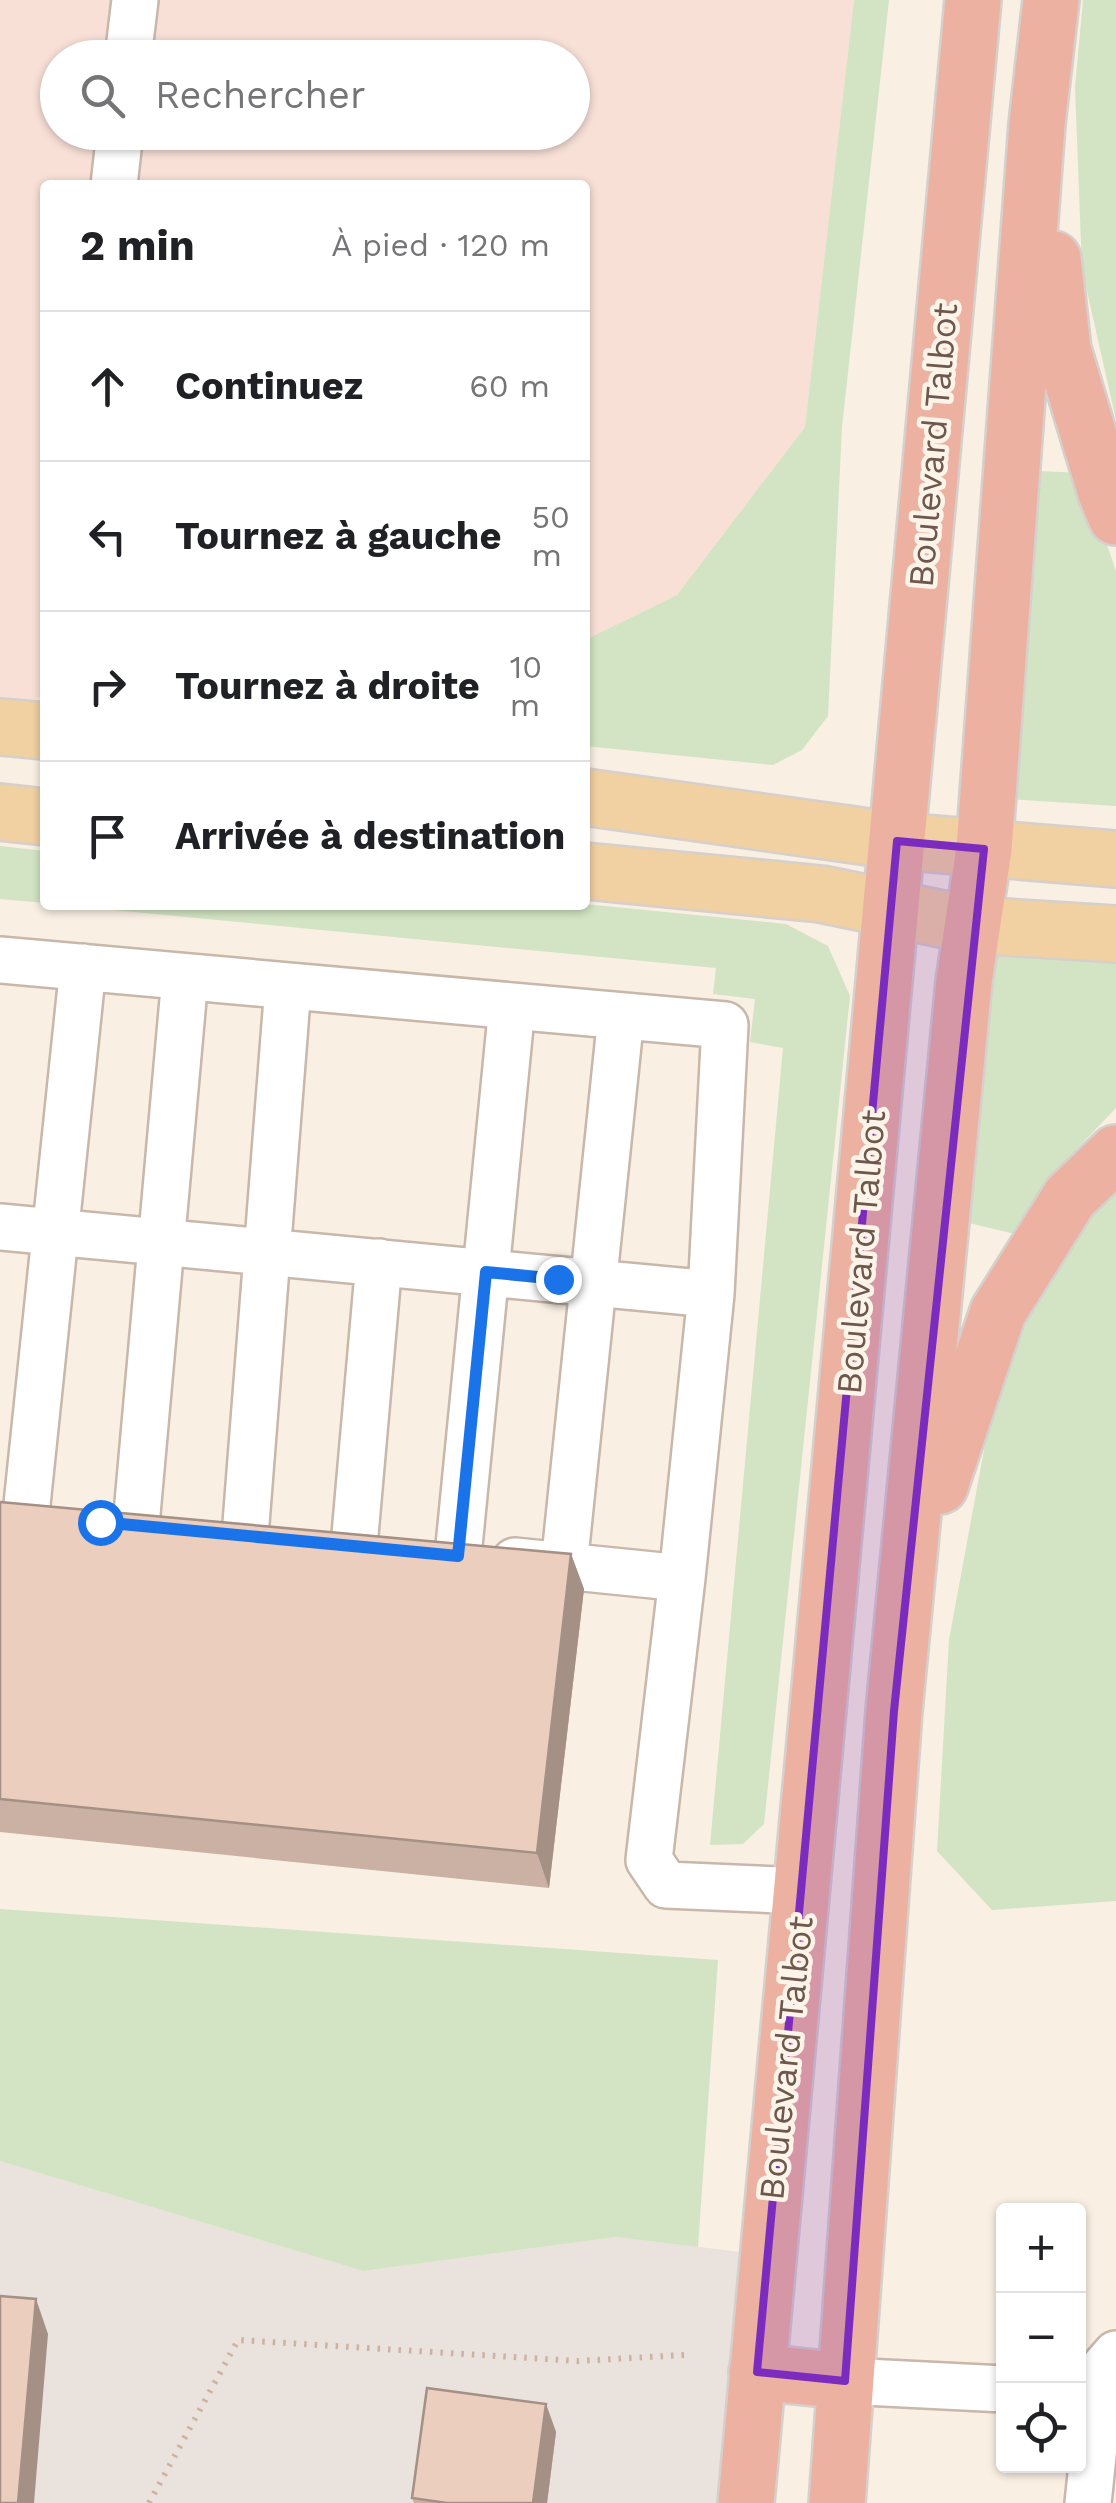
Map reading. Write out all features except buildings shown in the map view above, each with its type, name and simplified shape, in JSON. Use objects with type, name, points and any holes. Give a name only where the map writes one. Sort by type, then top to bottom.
[{"type":"highway","name":"Boulevard Talbot","points":[[746,2503],[973,0]]},
{"type":"highway","points":[[837,2503],[892,1730],[971,924],[984,849],[1037,124],[1051,0]]},
{"type":"highway","points":[[1037,124],[1063,350],[1116,517]]},
{"type":"highway","points":[[901,1660],[944,1464],[998,1312],[1070,1197],[1116,1153]]},
{"type":"highway","points":[[757,2372],[846,2381]]},
{"type":"main road","points":[[0,727],[40,731]]},
{"type":"main road","points":[[590,798],[897,841],[1116,859]]},
{"type":"main road","points":[[0,812],[40,816]]},
{"type":"main road","points":[[590,871],[820,894],[971,924],[1116,934]]},
{"type":"lane","points":[[130,40],[135,0]]},
{"type":"lane","points":[[115,180],[118,150]]},
{"type":"lane","points":[[0,960],[724,1025],[711,1294],[649,1860],[666,1885],[802,1891]]},
{"type":"lane","points":[[83,967],[56,1232],[227,1534]]},
{"type":"lane","points":[[186,976],[162,1242],[227,1534]]},
{"type":"lane","points":[[227,1534],[268,1252],[288,986]]},
{"type":"lane","points":[[227,1534],[486,1272],[512,1006]]},
{"type":"lane","points":[[564,1566],[621,1016]]},
{"type":"lane","points":[[0,1226],[711,1294]]},
{"type":"lane","points":[[227,1534],[379,1262]]},
{"type":"lane","points":[[227,1534],[682,1578]]},
{"type":"lane","points":[[1088,2503],[1098,2380]]},
{"type":"lane","points":[[846,2381],[996,2389]]},
{"type":"path","points":[[149,2503],[238,2340],[578,2361],[684,2355]]},
{"type":"highlighted area","points":[[897,841],[984,849],[894,1711],[845,2381],[757,2372]]},
{"type":"shaded area","points":[[0,0],[854,0],[805,427],[677,595],[590,638],[590,180],[40,180],[40,696],[0,724]]},
{"type":"shaded area","points":[[0,2161],[363,2271],[616,2237],[767,2255],[746,2503],[0,2503]]},
{"type":"green space","points":[[854,0],[889,0],[842,427],[828,716],[802,750],[773,765],[590,747],[590,638],[677,595],[805,427]]},
{"type":"green space","points":[[1083,0],[1116,0],[1116,420],[1082,269],[1075,87]]},
{"type":"green space","points":[[1039,471],[1082,473],[1116,571],[1116,806],[1008,799]]},
{"type":"green space","points":[[0,846],[40,850],[40,903],[0,899]]},
{"type":"green space","points":[[590,904],[786,924],[828,946],[850,996],[764,1824],[743,1844],[710,1845],[783,1048],[750,1042],[755,999],[713,994],[716,968],[113,910],[590,910]]},
{"type":"green space","points":[[997,926],[1116,938],[1116,1108],[1068,1158],[1019,1235],[969,1223]]},
{"type":"green space","points":[[1116,1175],[1116,1901],[992,1910],[937,1851],[949,1640],[993,1401],[1047,1275]]},
{"type":"green space","points":[[0,1909],[718,1960],[698,2247],[616,2237],[363,2271],[0,2161]]},
{"type":"route","points":[[100,1522],[458,1556],[486,1272],[558,1279]]}]
